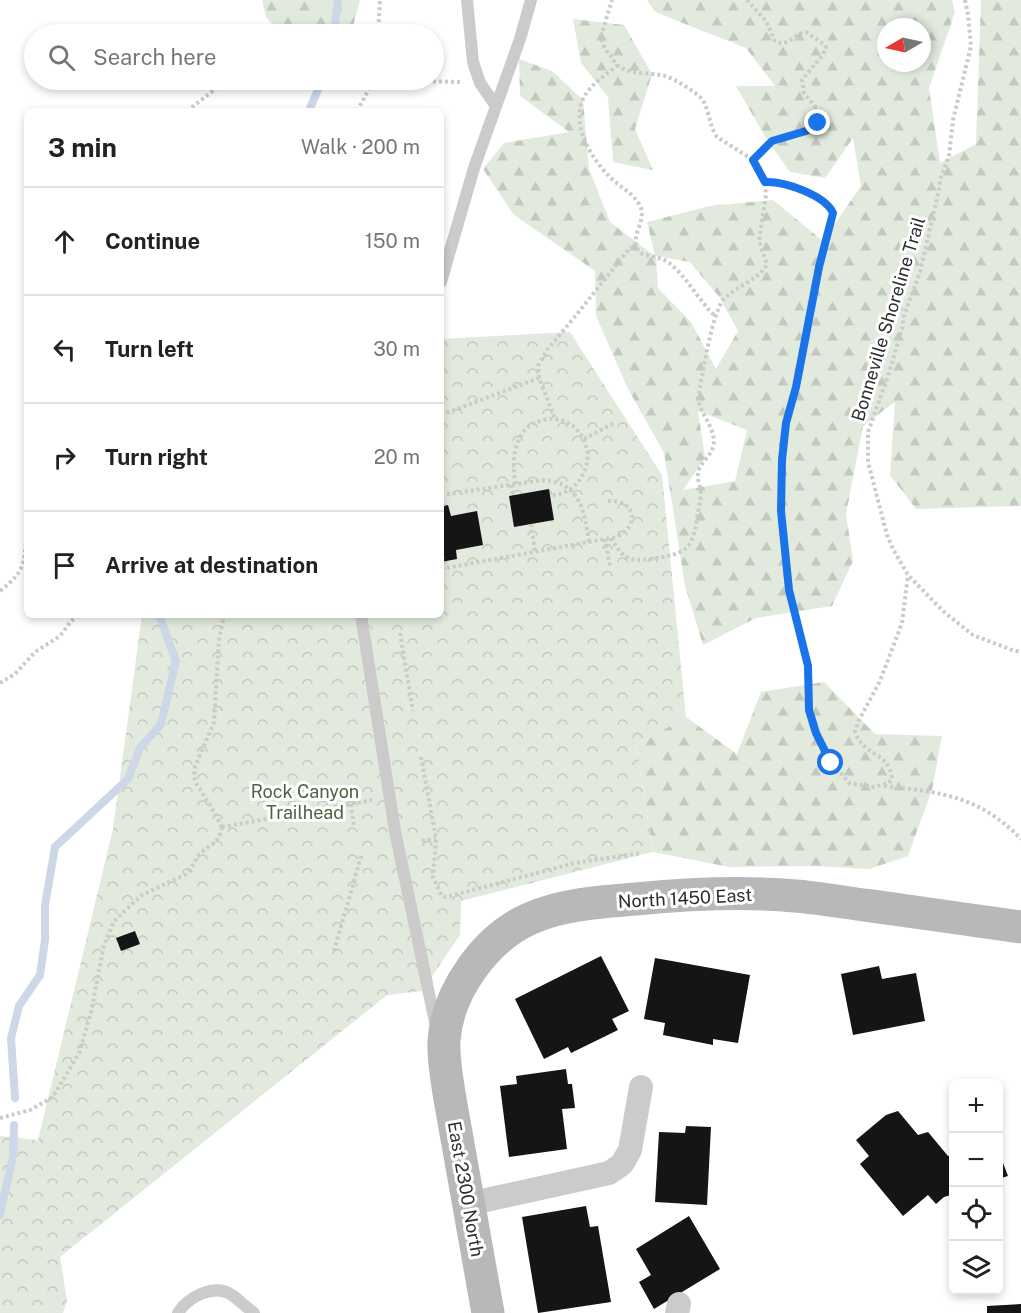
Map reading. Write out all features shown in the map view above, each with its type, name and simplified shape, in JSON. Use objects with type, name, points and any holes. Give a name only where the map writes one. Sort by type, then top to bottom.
[{"type":"street","name":"North 1450 East","points":[[445,1066],[444,1040],[451,1009],[469,973],[479,959],[514,927],[528,919],[563,908],[598,902],[748,893],[796,896],[1021,927]]},
{"type":"street","name":"East 2300 North","points":[[445,1066],[488,1313]]},
{"type":"street","points":[[468,1204],[609,1173],[622,1164],[630,1150],[641,1087]]},
{"type":"lane","points":[[467,0],[473,62],[480,82],[496,106]]},
{"type":"lane","points":[[444,272],[474,168],[520,39],[531,0]]},
{"type":"lane","points":[[361,618],[395,831],[445,1066]]},
{"type":"lane","points":[[178,1313],[196,1296],[222,1290],[232,1294],[254,1313]]},
{"type":"path","points":[[379,24],[380,0]]},
{"type":"path","points":[[611,538],[621,554],[637,561],[674,554],[691,544],[700,496],[698,472],[713,447],[713,434],[698,398],[719,304],[767,264],[759,242],[766,195],[765,182],[753,160],[717,137],[713,132],[704,104],[698,96],[662,75],[630,70],[618,65],[606,51],[601,36],[612,0]]},
{"type":"path","points":[[747,0],[766,21],[778,44],[786,44],[800,33],[806,32],[826,48],[802,80],[804,93],[818,110],[821,120],[806,131],[772,141],[753,160]]},
{"type":"path","name":"Bonneville Shoreline Trail","points":[[965,0],[971,46],[953,120],[949,156],[940,180],[920,272],[868,432],[868,462],[887,535],[908,575],[943,611],[974,635],[1012,650],[1021,651]]},
{"type":"path","points":[[618,65],[585,95],[579,112],[580,127],[585,140],[603,170],[640,205],[642,219],[634,237],[635,246],[640,254],[662,259],[673,267],[702,304],[716,316]]},
{"type":"path","points":[[444,81],[480,82]]},
{"type":"path","points":[[192,108],[214,90]]},
{"type":"path","points":[[359,108],[369,90]]},
{"type":"path","points":[[765,182],[788,184],[816,198],[833,213],[819,267],[796,387],[786,423],[782,470],[784,554],[789,590],[808,666],[809,710],[816,733],[831,763],[845,779],[859,786],[881,785],[924,790],[958,798],[990,812],[1021,839]]},
{"type":"path","points":[[555,419],[539,378],[538,366],[546,350],[573,320],[629,249],[635,246]]},
{"type":"path","points":[[444,414],[539,378]]},
{"type":"path","points":[[513,495],[512,460],[517,441],[523,432],[534,424],[555,419],[577,429],[585,439],[587,464],[579,482],[571,491],[550,496]]},
{"type":"path","points":[[585,439],[614,423]]},
{"type":"path","points":[[444,495],[550,480],[571,491],[581,502],[586,517],[589,542]]},
{"type":"path","points":[[444,569],[605,540],[626,532],[632,521],[628,507],[619,500],[608,501]]},
{"type":"path","points":[[531,524],[535,551]]},
{"type":"path","points":[[605,540],[610,566]]},
{"type":"path","points":[[0,591],[19,574],[24,565]]},
{"type":"path","points":[[881,785],[889,783],[892,779],[890,765],[863,746],[855,732],[880,681],[902,623],[908,575]]},
{"type":"path","points":[[0,683],[15,674],[35,652],[60,636],[76,618]]},
{"type":"path","points":[[0,1118],[30,1110],[53,1097],[80,1051],[91,1012],[104,945],[114,921],[142,895],[192,870],[200,854],[218,840],[222,827],[194,777],[195,767],[214,722],[219,640],[223,618]]},
{"type":"path","points":[[400,633],[413,711]]},
{"type":"path","points":[[421,757],[436,838],[433,878],[440,894],[446,897],[575,863],[641,853]]},
{"type":"path","points":[[222,827],[373,800],[371,788]]},
{"type":"path","points":[[351,804],[354,827]]},
{"type":"path","points":[[422,841],[436,838]]},
{"type":"path","points":[[334,951],[362,853]]},
{"type":"green space","points":[[262,0],[360,0],[354,24],[272,24],[266,17]]},
{"type":"green space","points":[[647,0],[952,0],[955,12],[929,88],[940,163],[976,144],[981,0],[1021,0],[1021,506],[916,509],[890,475],[895,402],[863,426],[846,514],[853,561],[832,606],[756,618],[703,645],[685,586],[664,453],[627,387],[596,316],[595,271],[514,215],[483,169],[504,143],[569,132],[520,96],[519,59],[552,71],[583,100],[589,169],[610,222],[655,256],[647,222],[710,206],[773,200],[823,241],[861,186],[853,138],[825,178],[790,172],[766,138],[736,86],[775,86],[746,48],[655,12]],"holes":[[[656,256],[690,262],[720,298],[738,331],[716,369],[691,322],[658,288]],[[698,411],[747,430],[735,481],[683,490],[705,458]]]},
{"type":"green space","points":[[573,19],[624,25],[652,74],[635,129],[653,170],[613,162],[608,97],[581,63]]},
{"type":"green space","name":"Rock Canyon Trailhead","points":[[570,332],[662,475],[686,717],[636,745],[653,852],[461,901],[460,935],[422,991],[387,995],[60,1257],[67,1301],[63,1313],[0,1313],[0,1136],[38,1140],[113,829],[142,618],[444,618],[444,339]]},
{"type":"green space","points":[[824,682],[875,734],[942,736],[932,790],[908,856],[869,869],[814,866],[729,867],[653,852],[636,745],[686,717],[737,754],[761,692]]},
{"type":"building","points":[[549,489],[554,520],[514,527],[509,496]]},
{"type":"building","points":[[448,505],[451,516],[477,511],[483,545],[456,550],[457,559],[444,561],[444,506]]},
{"type":"building","points":[[135,931],[140,944],[121,951],[116,938]]},
{"type":"building","points":[[601,956],[629,1011],[612,1019],[618,1030],[571,1053],[568,1047],[544,1059],[515,999]]},
{"type":"building","points":[[655,958],[750,975],[738,1043],[713,1039],[713,1045],[663,1035],[665,1023],[644,1019]]},
{"type":"building","points":[[879,966],[882,979],[916,973],[925,1021],[853,1035],[841,974]]},
{"type":"building","points":[[566,1069],[568,1084],[572,1084],[575,1108],[562,1109],[567,1149],[509,1157],[500,1086],[517,1084],[516,1076]]},
{"type":"building","points":[[898,1111],[918,1135],[928,1132],[949,1156],[949,1196],[936,1204],[928,1195],[903,1216],[860,1164],[869,1156],[856,1140],[886,1115]]},
{"type":"building","points":[[686,1126],[711,1127],[707,1205],[655,1202],[659,1132],[685,1133]]},
{"type":"building","points":[[1003,1163],[1008,1176],[1003,1178]]},
{"type":"building","points":[[586,1206],[590,1227],[598,1226],[611,1302],[538,1313],[522,1217]]},
{"type":"building","points":[[689,1216],[720,1269],[654,1309],[639,1282],[651,1275],[636,1249]]},
{"type":"building","points":[[1021,1304],[1021,1313],[987,1313],[987,1306]]},
{"type":"waterway","points":[[335,24],[338,0]]},
{"type":"waterway","points":[[310,108],[318,90]]},
{"type":"waterway","points":[[15,1098],[11,1038],[19,1006],[40,975],[45,940],[45,905],[55,847],[128,779],[140,748],[161,724],[176,661],[160,618]]},
{"type":"waterway","points":[[0,1215],[13,1156],[14,1125]]},
{"type":"route","points":[[818,123],[806,131],[772,141],[753,160],[765,182],[788,184],[800,189],[830,208],[833,213],[819,267],[796,387],[786,423],[782,460],[781,511],[789,590],[808,666],[809,710],[816,733],[831,763]]}]
